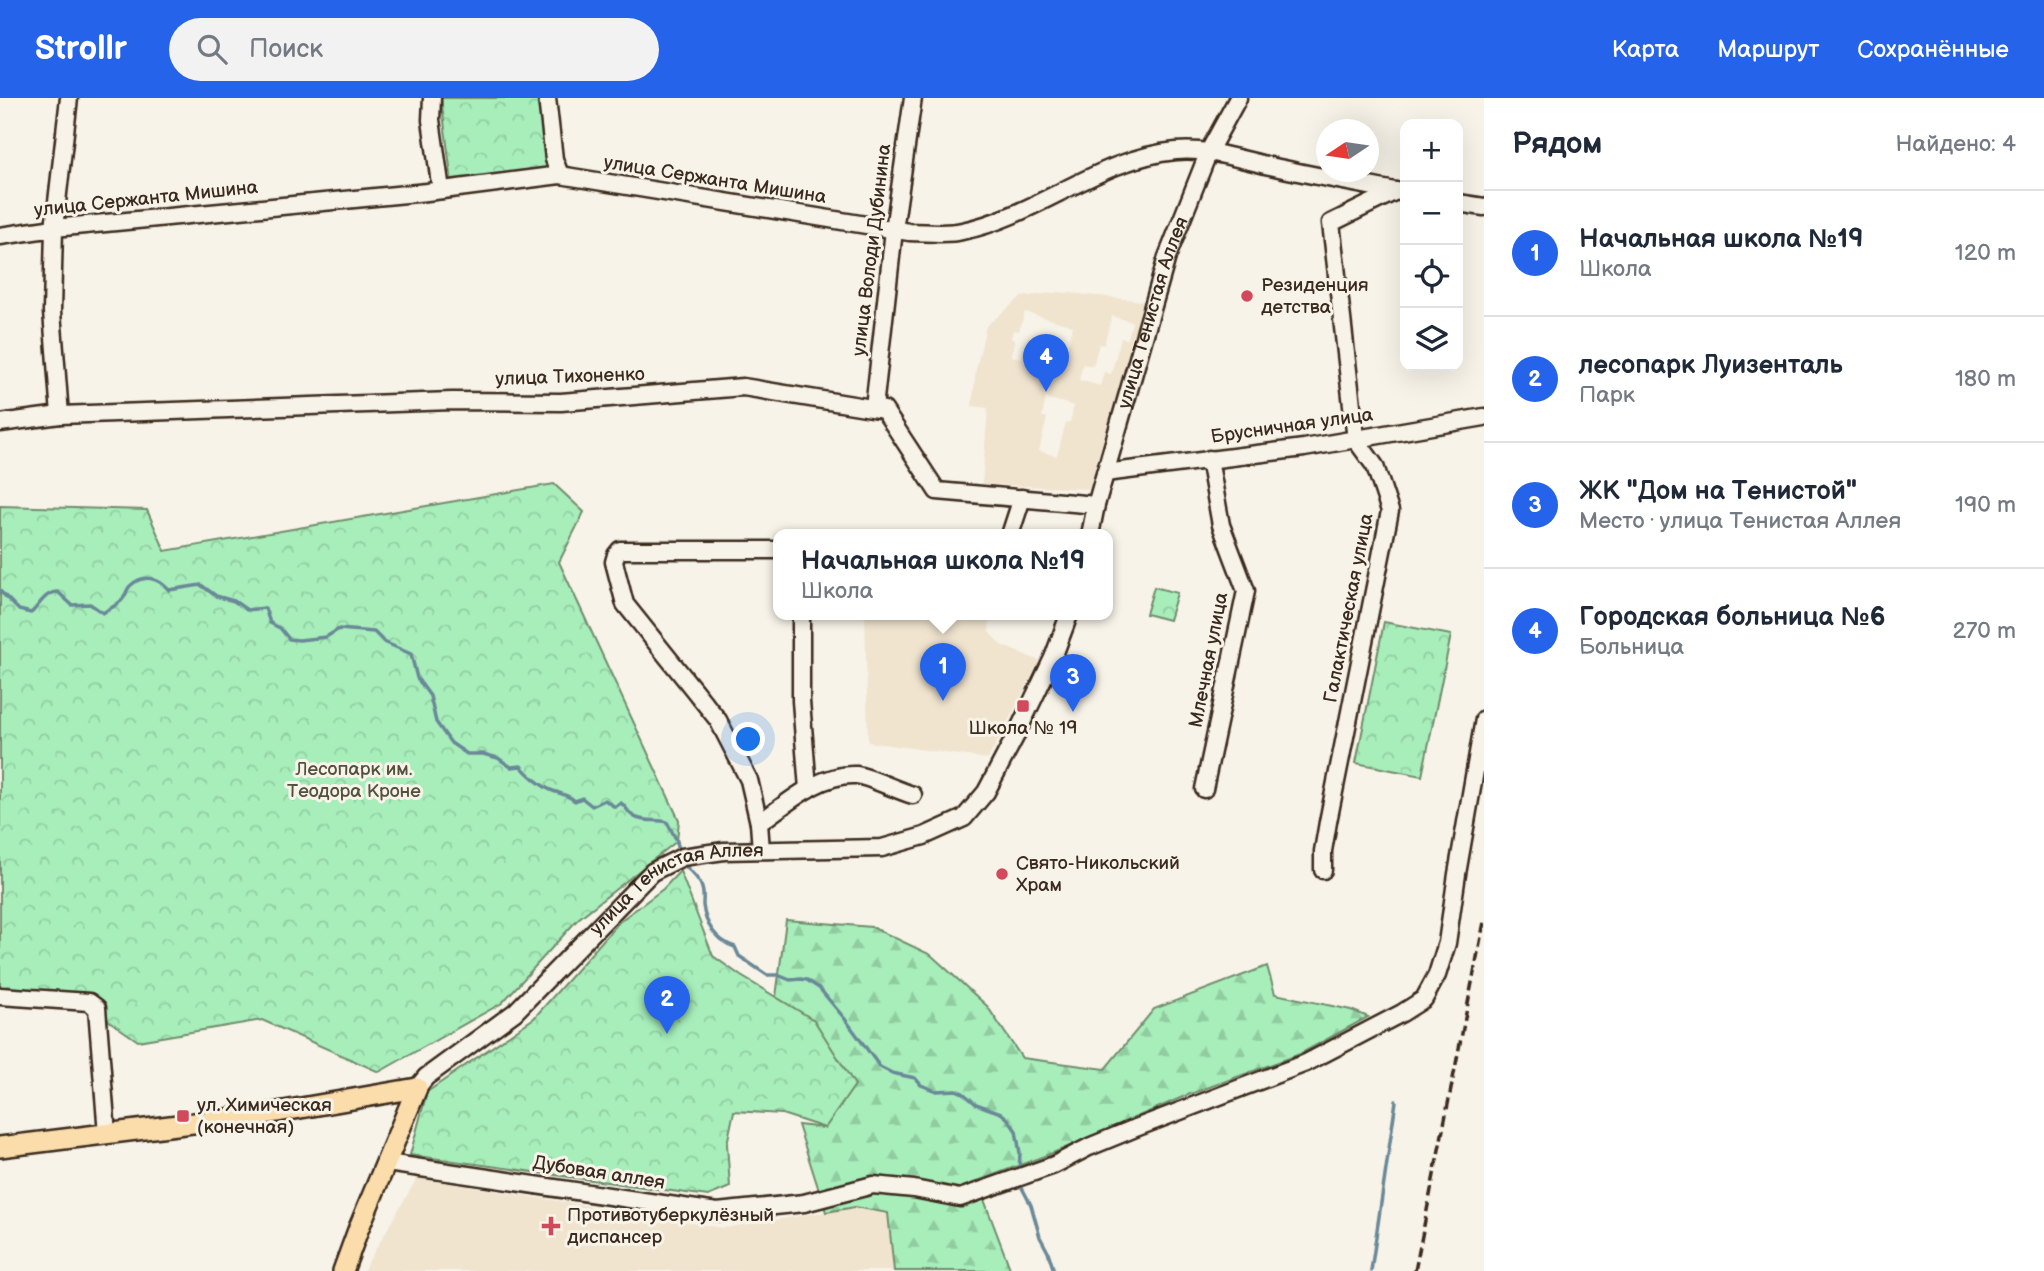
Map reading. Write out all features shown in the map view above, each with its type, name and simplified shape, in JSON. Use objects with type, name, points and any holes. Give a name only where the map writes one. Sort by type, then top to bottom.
[{"type":"main road","points":[[0,1147],[267,1114],[417,1088]]},
{"type":"main road","name":"улица Тенистая Аллея","points":[[343,1271],[417,1088]]},
{"type":"street","points":[[60,415],[52,312],[54,228],[69,98]]},
{"type":"street","points":[[432,98],[431,120],[441,190]]},
{"type":"street","points":[[547,98],[554,159],[560,176]]},
{"type":"street","name":"улица Володи Дубинина","points":[[874,408],[894,230],[914,98]]},
{"type":"street","name":"улица Тенистая Аллея","points":[[1091,529],[1167,257],[1209,152],[1238,98]]},
{"type":"street","name":"улица Сержанта Мишина","points":[[0,236],[54,228],[560,176],[894,230],[960,232],[996,222],[1115,167],[1175,151],[1209,152],[1400,192]]},
{"type":"street","name":"Галактическая улица","points":[[1323,870],[1328,822],[1390,511],[1375,467],[1356,440],[1331,223],[1400,192]]},
{"type":"street","points":[[1463,204],[1484,207]]},
{"type":"street","name":"улица Тихоненко","points":[[0,423],[60,415],[452,401],[561,402],[743,387],[874,408]]},
{"type":"street","points":[[874,408],[884,410],[937,491],[1096,505]]},
{"type":"street","name":"Брусничная улица","points":[[1105,473],[1304,448],[1484,417]]},
{"type":"street","name":"Млечная улица","points":[[1205,789],[1246,591],[1221,525],[1209,459]]},
{"type":"street","points":[[1012,529],[1022,498]]},
{"type":"street","points":[[761,850],[759,823],[749,780],[718,720],[625,604],[614,562],[620,550],[773,550]]},
{"type":"street","points":[[801,620],[801,701],[808,789]]},
{"type":"street","name":"улица Тенистая Аллея","points":[[417,1088],[426,1077],[515,1012],[652,872],[682,857],[724,851],[883,848],[924,836],[964,818],[986,792],[1010,747],[1054,657],[1067,620]]},
{"type":"street","name":"Дубовая аллея","points":[[387,1163],[717,1212],[804,1203],[873,1185],[914,1189],[960,1198],[1054,1165],[1133,1129],[1307,1063],[1424,999],[1437,975],[1447,943],[1484,719]]},
{"type":"street","points":[[759,823],[808,789],[830,778],[857,775],[913,795]]},
{"type":"street","points":[[0,996],[94,1004],[97,1009],[107,1134]]},
{"type":"shaded area","points":[[1060,292],[1144,301],[1089,489],[982,484],[988,408],[972,406],[976,369],[986,326],[1021,297]],"holes":[[[1025,312],[1073,326],[1067,348],[1028,338],[1022,358],[1011,356],[1015,340],[1011,338],[1013,330],[1019,331]],[[1112,316],[1132,322],[1128,339],[1121,338],[1111,374],[1104,372],[1100,386],[1079,380],[1083,364],[1093,366],[1099,344],[1104,345]],[[1046,398],[1074,406],[1070,422],[1066,422],[1057,456],[1039,451],[1047,418],[1042,416]]]},
{"type":"shaded area","points":[[865,620],[990,620],[989,632],[1001,645],[1040,661],[988,759],[868,742]]},
{"type":"shaded area","name":"Противотуберкулёзный диспансер","points":[[417,1178],[724,1228],[855,1207],[888,1213],[894,1271],[363,1271]]},
{"type":"green space","points":[[441,98],[541,98],[550,170],[452,183]]},
{"type":"green space","name":"Лесопарк им. Теодора Кроне","points":[[554,484],[584,512],[559,562],[679,820],[677,841],[578,919],[502,1003],[379,1072],[262,1020],[138,1041],[73,996],[0,994],[0,506],[147,510],[165,551]]},
{"type":"green space","points":[[1154,587],[1177,593],[1169,620],[1146,614]]},
{"type":"green space","points":[[1384,622],[1451,635],[1422,776],[1356,763]]},
{"type":"green space","points":[[680,871],[713,956],[814,1020],[855,1085],[825,1128],[782,1114],[734,1111],[727,1144],[730,1187],[708,1196],[410,1155],[427,1092],[534,1018],[620,921],[663,889]]},
{"type":"green space","points":[[786,920],[872,927],[931,955],[987,1006],[1022,1058],[1105,1069],[1154,1009],[1267,966],[1275,994],[1351,1010],[1368,1017],[1300,1054],[1185,1096],[1063,1149],[977,1181],[1011,1271],[894,1271],[888,1213],[855,1207],[826,1212],[798,1125],[825,1128],[776,997]]},
{"type":"waterway","points":[[0,591],[19,610],[31,613],[46,597],[58,592],[72,605],[90,604],[103,613],[122,600],[135,582],[146,578],[160,582],[169,590],[201,585],[216,596],[234,601],[247,610],[265,608],[270,623],[280,628],[289,639],[326,637],[339,629],[374,632],[384,642],[411,654],[417,678],[430,696],[436,722],[451,743],[467,754],[483,754],[498,758],[511,767],[521,766],[545,787],[575,801],[582,798],[592,806],[605,800],[615,807],[621,803],[637,818],[667,822],[679,851]]},
{"type":"waterway","points":[[685,866],[701,885],[706,919],[717,936],[735,947],[739,956],[767,975],[778,975],[790,980],[807,980],[819,988],[880,1067],[892,1073],[915,1078],[921,1085],[936,1091],[956,1090],[976,1104],[1001,1113],[1008,1119],[1016,1131],[1020,1153],[1019,1172]]},
{"type":"waterway","points":[[1371,1271],[1396,1101]]},
{"type":"waterway","points":[[1020,1184],[1031,1205],[1054,1271]]},
{"type":"railway","points":[[1415,1271],[1484,922]]},
{"type":"place","name":"Резиденция детства","points":[[1247,296]]},
{"type":"place","name":"Городская больница №6","points":[[1046,392]]},
{"type":"place","name":"Начальная школа №19","points":[[943,701]]},
{"type":"place","name":"Школа № 19","points":[[1023,706]]},
{"type":"place","name":"ЖК \"Дом на Тенистой\"","points":[[1073,712]]},
{"type":"place","name":"Свято-Никольский Храм","points":[[1002,874]]},
{"type":"place","name":"лесопарк Луизенталь","points":[[667,1034]]},
{"type":"place","name":"ул. Химическая (конечная)","points":[[183,1116]]},
{"type":"place","name":"Противотуберкулёзный диспансер","points":[[551,1226]]}]
